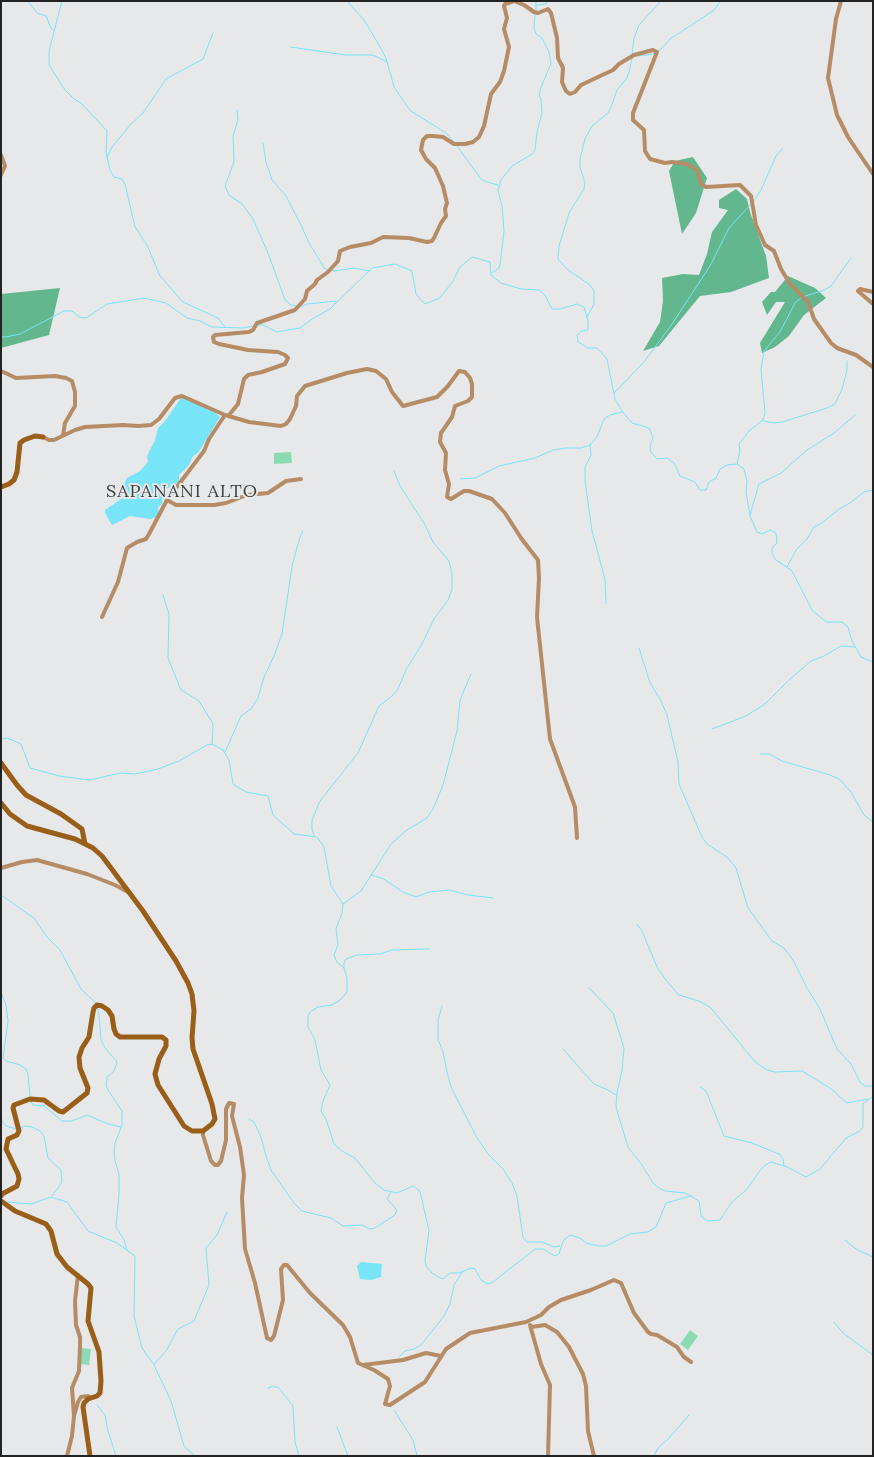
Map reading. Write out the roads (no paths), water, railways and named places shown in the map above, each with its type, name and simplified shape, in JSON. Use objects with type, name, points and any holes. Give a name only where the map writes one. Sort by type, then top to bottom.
[{"type":"street","points":[[102,617],[118,582],[127,548],[146,539],[167,500],[204,451],[209,439],[238,404],[244,380],[248,375],[285,364],[288,358],[278,352],[248,350],[219,344],[212,339],[215,335],[249,332],[253,330],[257,323],[295,310],[305,299],[307,291],[338,261],[340,251],[350,247],[371,244],[383,238],[409,238],[427,242],[432,241],[446,216],[445,209],[447,203],[443,186],[435,168],[421,150],[423,140],[427,136],[433,136],[443,137],[454,144],[465,144],[473,142],[479,137],[484,126],[491,94],[500,82],[510,48],[504,30],[508,18],[504,6],[514,1],[538,13],[548,8],[557,38],[558,58],[563,68],[562,82],[566,91],[570,94],[581,85],[613,70],[634,55],[653,50],[658,52],[632,114],[633,120],[644,130],[645,151],[650,159],[664,164],[672,162],[687,164],[697,170],[701,184],[706,187],[740,186],[745,190],[751,196],[756,225],[765,245],[774,251],[781,269],[790,284],[808,302],[814,318],[831,343],[837,348],[856,355],[873,367]]},
{"type":"street","points":[[841,1],[836,19],[828,78],[838,115],[848,137],[873,174]]},
{"type":"street","points":[[1,155],[5,166],[1,175]]},
{"type":"street","points":[[873,292],[860,289],[858,291],[873,304]]},
{"type":"street","points":[[1,486],[9,484],[14,480],[17,472],[20,443],[27,438],[35,436],[54,440],[85,427],[151,425],[159,419],[175,398],[182,396],[249,422],[281,426],[290,419],[296,406],[297,396],[305,386],[367,369],[383,374],[392,392],[403,406],[437,397],[459,371],[464,372],[470,378],[472,384],[472,397],[468,401],[455,406],[452,418],[441,433],[440,442],[446,453],[445,470],[448,484],[446,497],[451,499],[464,491],[469,491],[492,499],[505,513],[520,538],[538,560],[537,617],[547,715],[553,747],[575,806],[577,838]]},
{"type":"street","points":[[1,372],[16,378],[55,376],[72,381],[76,392],[75,406],[65,423],[63,435]]},
{"type":"street","points":[[167,500],[176,505],[214,505],[226,503],[247,495],[268,493],[286,481],[301,479]]},
{"type":"street","points":[[1,763],[26,795],[61,814],[82,829],[85,844]]},
{"type":"street","points":[[1,803],[10,814],[28,826],[75,839],[93,848],[102,856],[143,911],[176,961],[192,994],[194,1011],[193,1049],[212,1104],[215,1119],[203,1131],[196,1132],[184,1126],[158,1085],[156,1074],[159,1059],[166,1046],[166,1040],[162,1037],[120,1036],[116,1034],[112,1016],[108,1010],[102,1006],[97,1006],[94,1008],[89,1036],[82,1048],[80,1057],[80,1068],[88,1088],[87,1093],[64,1112],[59,1111],[44,1100],[30,1099],[14,1104],[12,1108],[19,1131],[18,1135],[8,1139],[6,1149],[19,1179],[17,1186],[1,1196]]},
{"type":"street","points":[[1,868],[37,860],[86,874],[128,892]]},
{"type":"street","points":[[203,1131],[211,1161],[213,1164],[218,1165],[221,1161],[226,1140],[226,1109],[229,1103],[234,1104],[232,1116],[240,1147],[244,1174],[242,1203],[245,1249],[255,1283],[266,1338],[270,1340],[274,1336],[283,1300],[281,1270],[285,1265],[342,1325],[350,1337],[357,1361],[388,1379],[390,1386],[384,1402],[387,1405],[425,1382],[446,1349],[470,1333],[528,1321],[541,1315],[549,1307],[561,1300],[617,1280],[621,1283],[634,1313],[645,1329],[677,1347],[684,1357],[691,1362]]},
{"type":"street","points":[[1,1201],[15,1211],[46,1224],[51,1231],[58,1254],[67,1267],[91,1288],[88,1321],[100,1352],[102,1381],[100,1393],[84,1402],[83,1407],[90,1456]]},
{"type":"street","points":[[67,1456],[74,1416],[72,1388],[79,1371],[80,1337],[76,1325],[78,1276]]},
{"type":"street","points":[[528,1321],[541,1364],[550,1385],[548,1456]]},
{"type":"street","points":[[531,1327],[545,1325],[557,1332],[569,1347],[583,1374],[586,1386],[590,1438],[594,1456]]},
{"type":"street","points":[[361,1365],[403,1360],[426,1352],[441,1356]]},
{"type":"street","points":[[74,1416],[80,1397],[88,1396],[92,1398]]},
{"type":"water","points":[[181,398],[213,411],[220,417],[198,453],[193,456],[189,465],[179,475],[179,482],[163,490],[162,504],[158,507],[157,517],[150,519],[130,516],[112,525],[105,510],[121,499],[124,493],[122,489],[127,478],[140,471],[148,462],[147,456],[155,440],[158,428]]},
{"type":"water","points":[[361,1262],[382,1264],[381,1277],[371,1280],[360,1279],[357,1266]]},
{"type":"waterway","points":[[28,1],[37,13],[46,16],[54,31]]},
{"type":"waterway","points":[[62,1],[49,51],[49,65],[65,90],[81,103],[107,131],[106,152],[110,170],[114,177],[122,179],[125,184],[135,227],[147,245],[160,276],[183,302],[218,318],[225,327]]},
{"type":"waterway","points":[[347,1],[364,20],[379,45],[386,58],[394,87],[407,106],[411,111],[446,133],[455,143]]},
{"type":"waterway","points":[[536,1],[536,10]]},
{"type":"waterway","points":[[537,5],[546,4],[548,1]]},
{"type":"waterway","points":[[632,54],[634,38],[639,25],[661,1]]},
{"type":"waterway","points":[[638,56],[653,54],[660,50],[670,39],[713,11],[721,1]]},
{"type":"waterway","points":[[492,273],[499,268],[504,231],[502,206],[498,190],[501,180],[512,166],[532,154],[535,150],[542,113],[539,96],[551,64],[549,52],[542,38],[536,34],[534,29],[535,14]]},
{"type":"waterway","points":[[107,157],[112,147],[130,125],[143,113],[166,79],[203,59],[213,33]]},
{"type":"waterway","points":[[290,47],[346,55],[373,55],[387,62]]},
{"type":"waterway","points":[[587,317],[594,304],[594,291],[590,285],[568,270],[558,259],[559,246],[569,213],[584,189],[585,183],[580,167],[580,159],[585,139],[592,126],[608,113],[617,90],[627,78],[632,58]]},
{"type":"waterway","points":[[237,110],[238,120],[233,136],[234,162],[225,186],[229,195],[242,204],[253,219],[285,300],[291,305],[297,306]]},
{"type":"waterway","points":[[263,143],[266,162],[272,180],[286,196],[309,243],[325,269],[335,271],[354,268],[370,271]]},
{"type":"waterway","points":[[457,146],[481,179],[498,185]]},
{"type":"waterway","points":[[754,201],[776,156],[782,149]]},
{"type":"waterway","points":[[614,393],[644,362],[670,327],[710,266],[729,228],[751,204]]},
{"type":"waterway","points":[[258,325],[263,325],[277,332],[300,328],[330,309],[372,268],[395,264],[412,271],[416,294],[425,304],[440,298],[453,281],[460,267],[472,257],[490,262],[491,275],[501,283],[521,289],[539,290],[545,295],[552,309],[560,309],[577,304],[584,307],[588,321],[588,330],[582,331],[577,335],[578,342],[588,348],[597,348],[607,359],[615,399],[632,423],[649,428],[653,438],[650,446],[651,452],[657,459],[667,458],[674,463],[680,476],[695,482],[700,490],[706,490],[709,482],[716,478],[720,469],[727,465],[737,464],[744,469],[750,516],[757,532],[762,534],[770,530],[776,533],[777,543],[772,548],[775,559],[792,571],[812,610],[826,622],[842,622],[848,627],[852,641],[861,657],[873,661]]},
{"type":"waterway","points":[[737,464],[740,451],[739,444],[749,431],[763,420],[765,413],[761,369],[764,351],[780,332],[795,303],[802,297],[831,286],[851,258]]},
{"type":"waterway","points":[[1,337],[20,334],[64,311],[72,311],[79,317],[86,318],[107,304],[144,298],[166,303],[187,318],[200,321],[212,327],[243,328],[254,326]]},
{"type":"waterway","points":[[301,307],[307,304],[336,301]]},
{"type":"waterway","points":[[764,421],[782,422],[835,404],[842,389],[847,370],[847,361]]},
{"type":"waterway","points":[[460,479],[475,478],[499,466],[535,458],[553,450],[581,448],[590,445],[597,437],[604,419],[610,415],[622,412]]},
{"type":"waterway","points":[[750,515],[759,484],[781,473],[807,450],[834,433],[855,415]]},
{"type":"waterway","points":[[590,445],[591,455],[585,467],[585,481],[592,531],[605,579],[606,603]]},
{"type":"waterway","points":[[314,835],[312,820],[320,801],[358,753],[379,706],[398,689],[406,670],[422,644],[434,619],[448,600],[452,589],[452,573],[449,561],[433,542],[424,523],[400,486],[394,471]]},
{"type":"waterway","points":[[787,567],[796,550],[807,539],[814,527],[864,492],[873,490]]},
{"type":"waterway","points":[[225,752],[241,716],[251,709],[258,698],[264,677],[282,634],[292,566],[303,531]]},
{"type":"waterway","points":[[163,595],[169,614],[168,658],[181,690],[199,701],[212,722],[212,744]]},
{"type":"waterway","points":[[712,729],[746,716],[765,704],[811,661],[841,646],[855,647]]},
{"type":"waterway","points":[[639,648],[650,683],[667,715],[678,762],[679,784],[702,837],[707,844],[727,857],[736,868],[748,908],[772,941],[784,948],[793,960],[820,1009],[837,1049],[851,1064],[860,1082],[865,1086],[873,1086]]},
{"type":"waterway","points":[[343,904],[361,891],[391,844],[407,830],[427,818],[434,807],[443,785],[457,731],[460,700],[471,674]]},
{"type":"waterway","points":[[1,739],[7,738],[21,744],[30,768],[59,776],[90,780],[120,773],[135,774],[158,769],[179,761],[212,744],[223,750],[229,760],[233,784],[246,792],[268,796],[273,815],[294,834],[317,837],[324,847],[331,886],[343,904],[336,929],[338,945],[334,955],[337,962],[344,968],[347,978],[347,992],[340,1000],[332,1005],[318,1007],[310,1012],[308,1017],[308,1027],[315,1040],[321,1070],[330,1085],[321,1111],[326,1119],[334,1144],[355,1158],[375,1183],[384,1190],[397,1193],[413,1186],[420,1191],[429,1231],[426,1266],[440,1278],[443,1279],[450,1273],[459,1273],[471,1268],[475,1269],[481,1280],[488,1284],[535,1249],[543,1249],[555,1256],[559,1254],[563,1241],[570,1235],[580,1238],[586,1243],[606,1246],[630,1234],[648,1232],[656,1227],[666,1203],[691,1196],[699,1201],[701,1216],[709,1221],[720,1220],[731,1203],[747,1189],[761,1169],[767,1164],[771,1162],[787,1167],[806,1177],[820,1169],[846,1138],[860,1131],[863,1127],[863,1104],[873,1096]]},
{"type":"waterway","points":[[760,754],[769,754],[782,761],[839,779],[851,792],[864,815],[873,822]]},
{"type":"waterway","points":[[371,875],[384,879],[403,892],[416,897],[429,892],[449,890],[468,895],[493,898]]},
{"type":"waterway","points":[[1,895],[34,918],[47,937],[60,950],[81,989],[96,1003]]},
{"type":"waterway","points":[[637,924],[642,931],[657,967],[665,979],[679,995],[699,1001],[711,1008],[755,1062],[767,1070],[775,1072],[802,1071],[830,1088],[847,1103],[868,1099]]},
{"type":"waterway","points":[[344,968],[346,959],[357,955],[380,954],[392,950],[429,949]]},
{"type":"waterway","points":[[589,988],[613,1013],[624,1048],[616,1107],[628,1147],[653,1183],[659,1188],[691,1196]]},
{"type":"waterway","points":[[1,992],[6,1005],[8,1021],[3,1058],[26,1069],[30,1096]]},
{"type":"waterway","points":[[442,1006],[438,1020],[438,1039],[451,1087],[476,1136],[512,1183],[517,1196],[523,1237],[527,1242],[542,1242],[554,1247],[560,1246]]},
{"type":"waterway","points":[[97,1007],[101,1040],[117,1062],[114,1071],[107,1077],[106,1085],[122,1111],[122,1125],[115,1143],[114,1152],[119,1174],[116,1227],[124,1240],[127,1250]]},
{"type":"waterway","points":[[563,1049],[594,1084],[616,1095]]},
{"type":"waterway","points":[[700,1087],[706,1091],[724,1136],[752,1143],[779,1154],[783,1159],[784,1166]]},
{"type":"waterway","points":[[30,1100],[33,1105],[44,1106],[62,1121],[72,1121],[87,1115],[121,1127]]},
{"type":"waterway","points":[[1,1113],[2,1121],[6,1126],[16,1129]]},
{"type":"waterway","points":[[249,1119],[254,1122],[261,1137],[271,1170],[294,1203],[302,1211],[331,1218],[343,1226],[362,1225],[370,1229],[375,1228],[395,1215],[397,1210],[387,1199],[391,1192]]},
{"type":"waterway","points":[[20,1128],[25,1126],[32,1127],[40,1131],[44,1136],[48,1158],[61,1170],[62,1182],[52,1196]]},
{"type":"waterway","points":[[7,1202],[31,1204],[51,1197],[67,1202],[88,1231],[117,1243],[135,1256],[134,1316],[142,1348],[154,1365],[171,1401],[184,1446],[195,1456]]},
{"type":"waterway","points":[[154,1364],[166,1351],[178,1329],[194,1321],[209,1285],[206,1248],[217,1235],[227,1212]]},
{"type":"waterway","points":[[845,1240],[856,1249],[873,1257]]},
{"type":"waterway","points":[[399,1357],[405,1351],[421,1345],[444,1316],[450,1304],[454,1285],[463,1271]]},
{"type":"waterway","points":[[834,1322],[843,1333],[873,1355]]},
{"type":"waterway","points":[[268,1388],[273,1386],[279,1388],[293,1406],[295,1442],[299,1456]]},
{"type":"waterway","points":[[97,1405],[105,1415],[116,1456]]},
{"type":"waterway","points":[[394,1410],[413,1440],[417,1456]]},
{"type":"waterway","points":[[654,1456],[658,1448],[689,1415]]},
{"type":"waterway","points":[[337,1427],[348,1456]]},
{"type":"district","name":"SAPANANI ALTO","points":[[182,492]]}]
